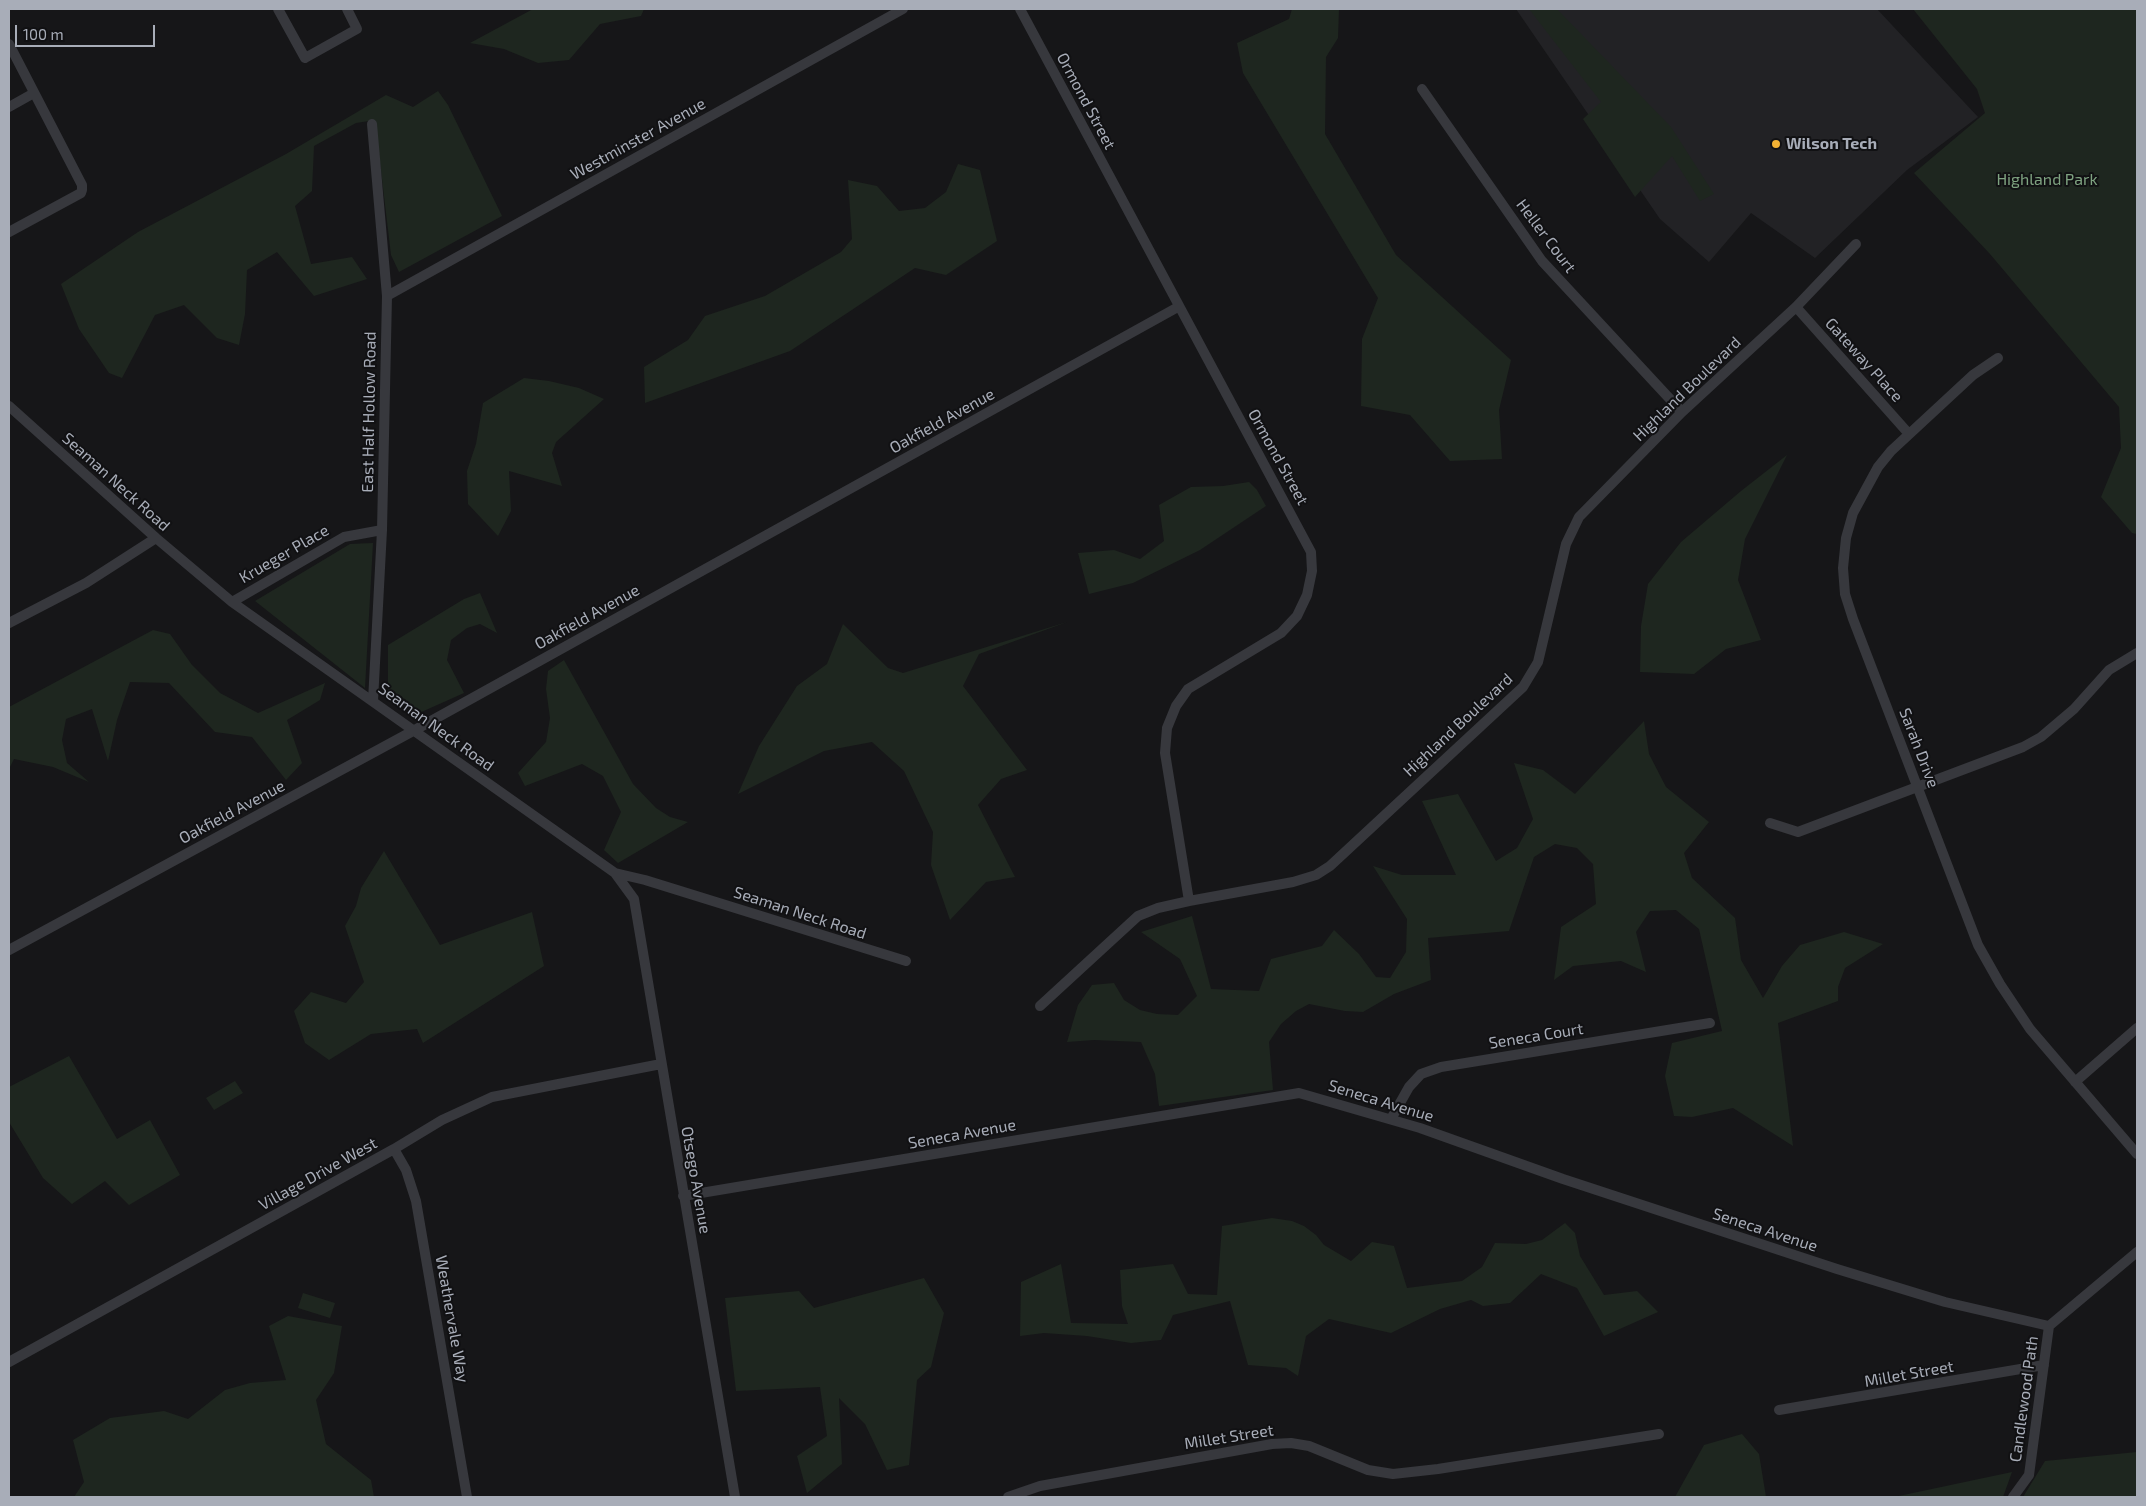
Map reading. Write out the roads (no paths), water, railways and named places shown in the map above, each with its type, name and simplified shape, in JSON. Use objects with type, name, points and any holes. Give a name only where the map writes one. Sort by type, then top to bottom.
[{"type":"street","points":[[278,9],[305,58],[358,29],[347,9]]},
{"type":"street","name":"Westminster Avenue","points":[[387,296],[903,9]]},
{"type":"street","name":"Ormond Street","points":[[1020,9],[1178,307],[1302,532],[1311,552],[1312,571],[1307,595],[1297,616],[1281,633],[1188,689],[1176,706],[1167,728],[1165,752],[1189,900]]},
{"type":"street","points":[[9,44],[82,185],[80,193],[9,232]]},
{"type":"street","name":"Heller Court","points":[[1422,89],[1542,261],[1682,412]]},
{"type":"street","points":[[9,107],[34,93]]},
{"type":"street","name":"East Half Hollow Road","points":[[372,124],[387,296],[382,530],[374,701]]},
{"type":"street","name":"Highland Boulevard","points":[[1040,1006],[1138,916],[1158,908],[1189,900],[1293,882],[1316,875],[1330,866],[1523,687],[1538,662],[1566,544],[1579,517],[1682,412],[1796,307],[1856,244]]},
{"type":"street","name":"Oakfield Avenue","points":[[9,950],[413,731],[1178,307]]},
{"type":"street","name":"Gateway Place","points":[[1796,307],[1909,434]]},
{"type":"street","name":"Sarah Drive","points":[[1998,358],[1974,376],[1909,434],[1878,467],[1853,513],[1846,538],[1843,568],[1845,594],[1978,945],[2000,984],[2030,1028],[2137,1154]]},
{"type":"street","name":"Seaman Neck Road","points":[[9,406],[156,538],[232,602],[615,873],[646,880],[906,961]]},
{"type":"street","name":"Krueger Place","points":[[232,602],[344,537],[382,530]]},
{"type":"street","points":[[9,623],[86,583],[156,538]]},
{"type":"street","points":[[1770,823],[1798,832],[2023,748],[2042,737],[2074,709],[2109,670],[2137,653]]},
{"type":"street","name":"Otsego Avenue","points":[[615,873],[634,899],[735,1497]]},
{"type":"street","name":"Seneca Court","points":[[1391,1119],[1409,1087],[1421,1074],[1440,1067],[1710,1023]]},
{"type":"street","points":[[2075,1082],[2137,1028]]},
{"type":"street","name":"Village Drive West","points":[[9,1362],[394,1149],[442,1120],[492,1097],[661,1064]]},
{"type":"street","name":"Seneca Avenue","points":[[683,1196],[1299,1093],[1391,1119],[1837,1269],[1945,1302],[2049,1326]]},
{"type":"street","name":"Weathervale Way","points":[[394,1149],[406,1170],[416,1201],[467,1497]]},
{"type":"street","name":"Candlewood Path","points":[[2013,1497],[2029,1475],[2049,1326],[2137,1252]]},
{"type":"street","name":"Millet Street","points":[[1779,1410],[2044,1365]]},
{"type":"street","name":"Millet Street","points":[[1008,1497],[1040,1486],[1272,1444],[1291,1443],[1309,1446],[1368,1470],[1393,1474],[1438,1469],[1660,1434]]},
{"type":"place","name":"Wilson Tech","points":[[1776,144]]},
{"type":"park label","name":"Highland Park","points":[[2047,180]]}]
